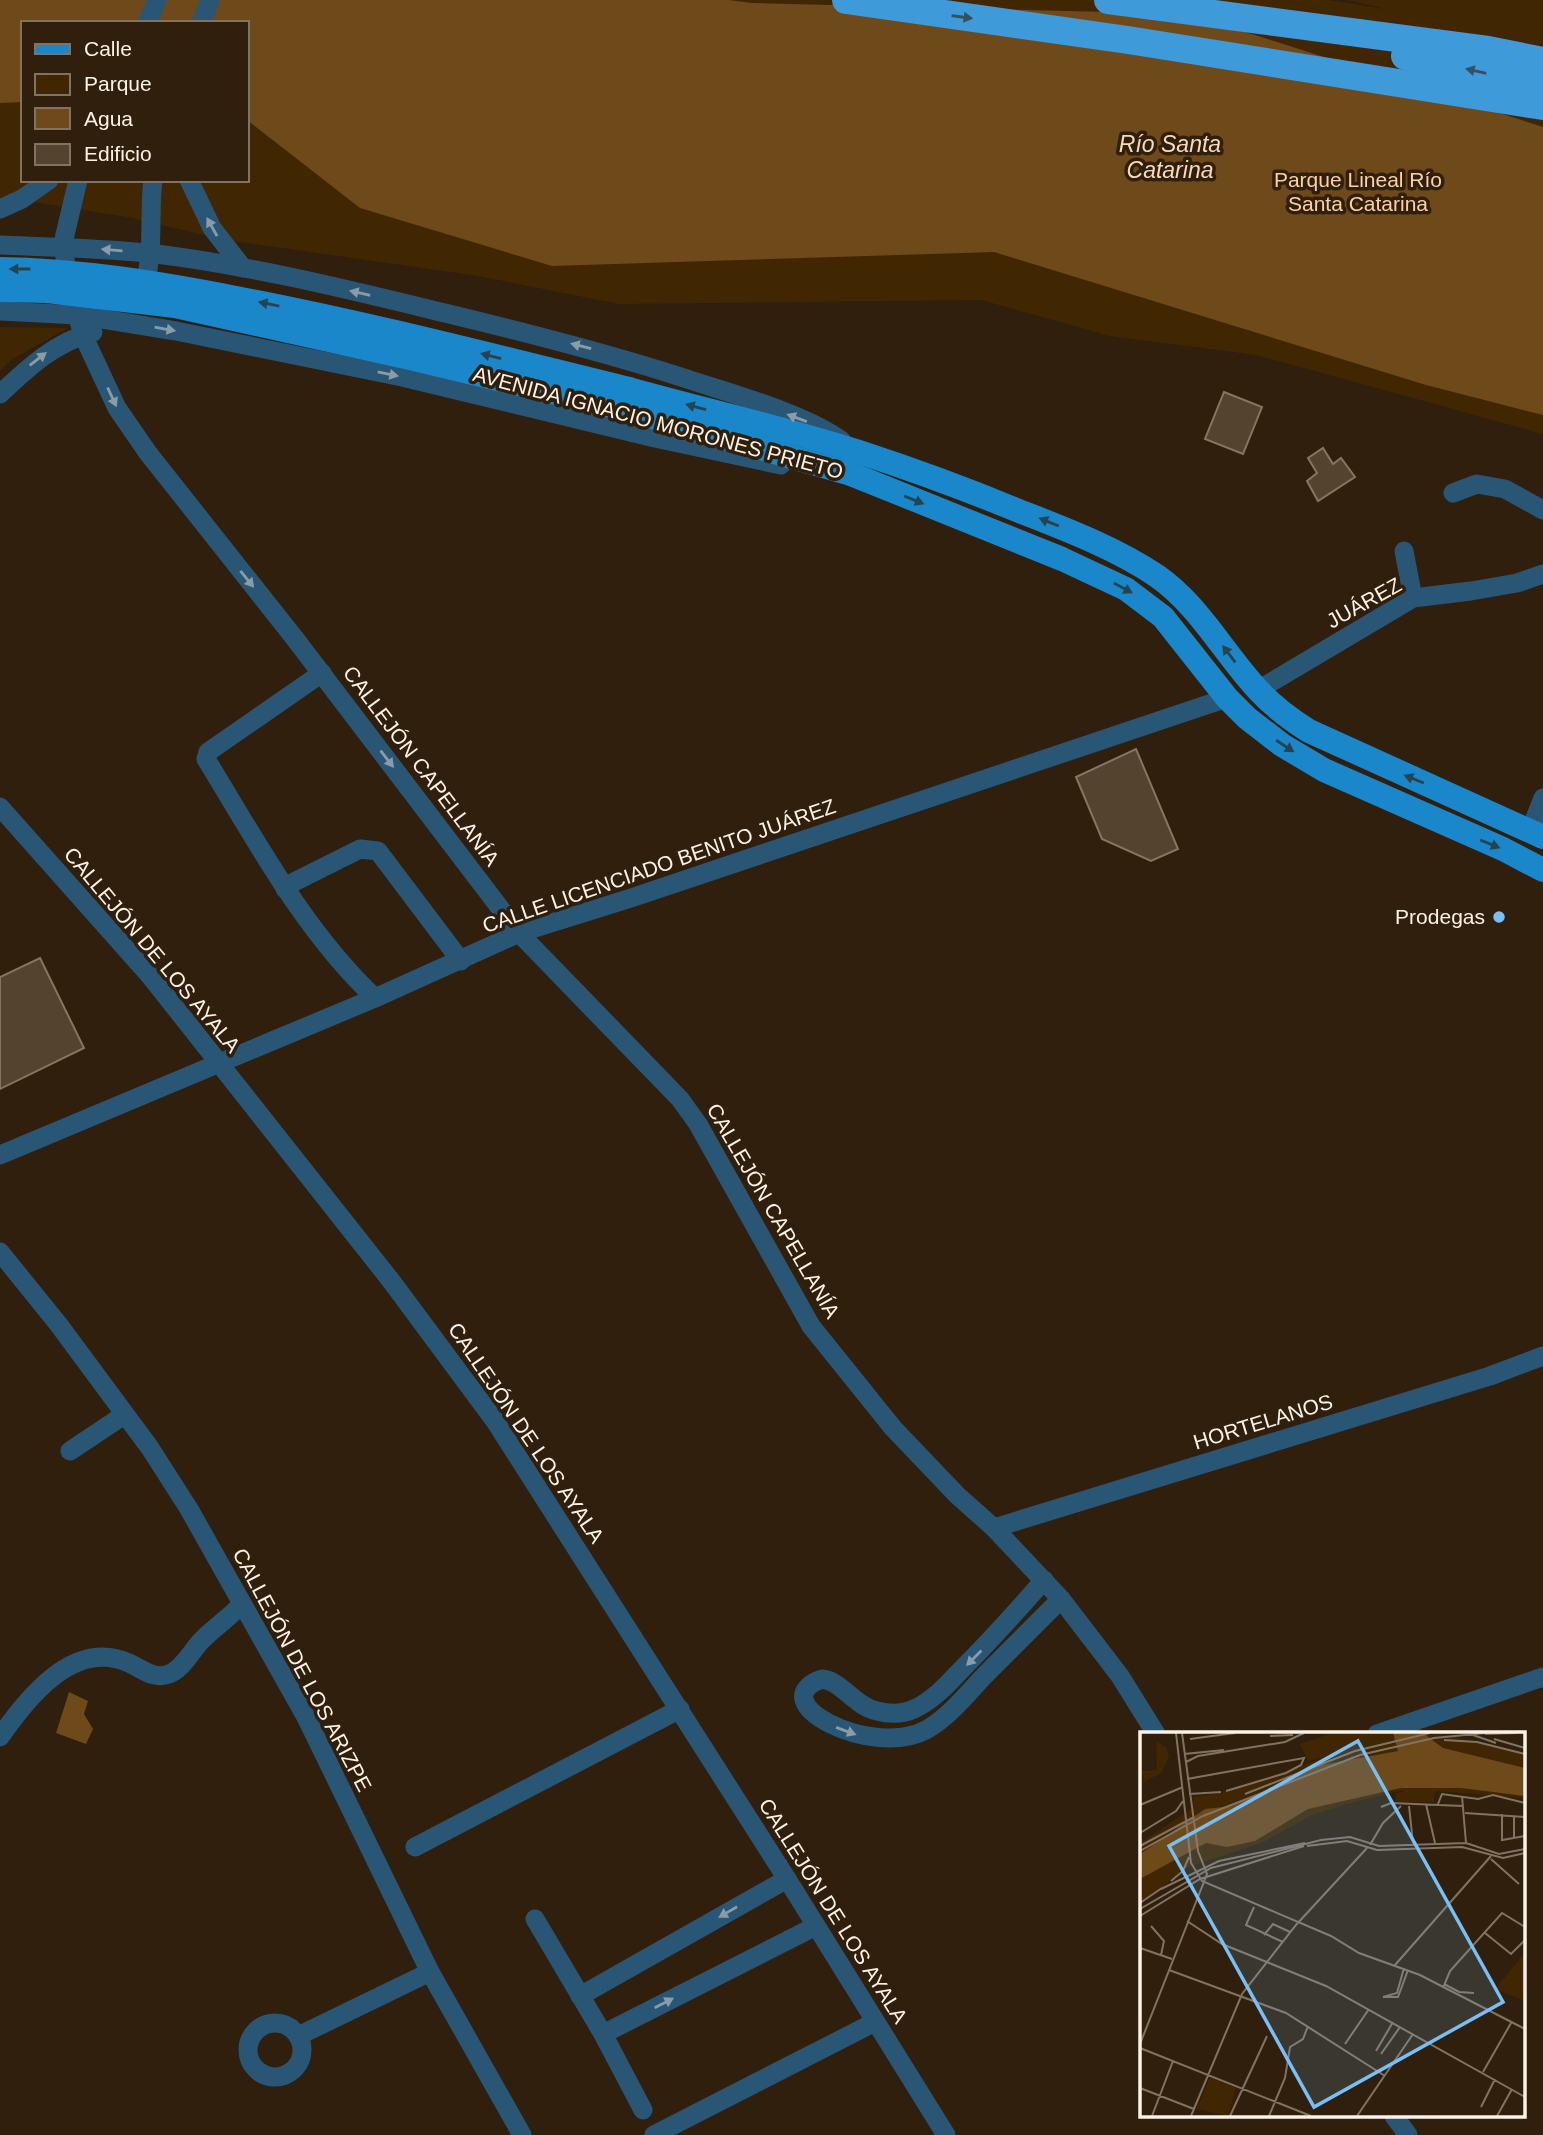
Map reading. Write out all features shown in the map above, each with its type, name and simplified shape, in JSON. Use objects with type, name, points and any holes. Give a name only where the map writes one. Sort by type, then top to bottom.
[{"type":"highway","points":[[846,0],[1128,40],[1543,106]]},
{"type":"highway","points":[[1108,0],[1488,50],[1543,61]]},
{"type":"highway","points":[[1177,10],[1258,32],[1415,58],[1543,86]]},
{"type":"highway","points":[[1128,40],[1543,123]]},
{"type":"main road","name":"AVENIDA IGNACIO MORONES PRIETO","points":[[0,269],[46,269],[180,287],[297,309],[854,463],[966,489],[1073,532],[1156,575],[1194,609],[1278,711],[1308,731],[1536,834]]},
{"type":"main road","name":"AVENIDA IGNACIO MORONES PRIETO","points":[[0,290],[47,291],[175,306],[385,352],[626,399]]},
{"type":"main road","name":"AVENIDA IGNACIO MORONES PRIETO","points":[[854,463],[1126,589],[1163,617],[1227,698],[1247,718],[1282,745],[1324,770],[1503,849],[1543,870]]},
{"type":"street","points":[[148,21],[157,0]]},
{"type":"street","points":[[202,21],[210,0]]},
{"type":"street","points":[[0,209],[22,200],[46,182]]},
{"type":"street","name":"CALLEJÓN CAPELLANÍA","points":[[78,182],[64,239],[66,277],[83,335],[117,408],[148,453],[322,673],[519,933],[680,1099],[698,1124],[811,1326],[893,1429],[957,1495],[994,1528],[1061,1600],[1120,1676],[1155,1732]]},
{"type":"street","points":[[0,394],[38,358],[55,347],[108,328],[135,308],[146,282],[151,254],[150,203],[153,182]]},
{"type":"street","points":[[190,182],[212,228],[249,269],[236,300],[236,323],[260,348]]},
{"type":"street","name":"AVENIDA IGNACIO MORONES PRIETO","points":[[0,245],[151,254],[249,269],[388,299],[612,355],[807,422],[829,432],[854,463]]},
{"type":"street","points":[[0,311],[78,315],[260,348],[402,377],[654,438],[791,467],[854,463]]},
{"type":"street","points":[[1453,493],[1476,484],[1505,489],[1543,510]]},
{"type":"street","points":[[1404,551],[1413,598]]},
{"type":"street","name":"JUÁREZ","points":[[1258,690],[1413,598],[1517,583],[1543,574]]},
{"type":"street","points":[[322,673],[208,752],[206,759],[285,890],[350,975],[375,998]]},
{"type":"street","name":"CALLE LICENCIADO BENITO JUÁREZ","points":[[0,1155],[375,998],[519,933],[1227,698]]},
{"type":"street","points":[[1536,834],[1543,798]]},
{"type":"street","name":"CALLEJÓN DE LOS AYALA","points":[[0,807],[151,977],[393,1282],[495,1421],[680,1709],[946,2135]]},
{"type":"street","points":[[285,890],[295,882],[360,849],[379,851],[461,961]]},
{"type":"street","name":"CALLEJÓN DE LOS ARIZPE","points":[[0,1252],[59,1325],[150,1448],[189,1509],[306,1717],[430,1972],[522,2135]]},
{"type":"street","name":"HORTELANOS","points":[[994,1528],[1477,1380],[1543,1356]]},
{"type":"street","points":[[70,1451],[124,1415]]},
{"type":"street","points":[[1044,1580],[998,1633],[926,1702],[912,1709],[889,1713],[866,1708],[835,1682],[822,1679],[809,1687],[805,1694],[805,1704],[813,1715],[856,1735],[905,1738],[937,1723],[1061,1600]]},
{"type":"street","points":[[0,1737],[32,1695],[56,1674],[91,1658],[110,1658],[127,1662],[157,1676],[168,1675],[243,1604]]},
{"type":"street","points":[[998,1633],[1012,1648]]},
{"type":"street","points":[[1383,1732],[1543,1677]]},
{"type":"street","points":[[415,1847],[680,1709]]},
{"type":"street","points":[[580,1996],[787,1879]]},
{"type":"street","points":[[535,1919],[603,2034],[643,2110]]},
{"type":"street","points":[[603,2034],[817,1926]]},
{"type":"street","points":[[298,2036],[430,1972]]},
{"type":"street","points":[[654,2135],[875,2022]]},
{"type":"street","points":[[1395,2118],[1408,2135]]},
{"type":"green space","name":"Río Santa Catarina","points":[[0,0],[1329,0],[1385,9],[1349,0],[1543,0],[1543,434],[1256,355],[1110,336],[981,300],[619,304],[478,276],[226,240],[127,217],[33,202],[0,204]]},
{"type":"green space","points":[[0,327],[68,328],[11,360],[0,371]]},
{"type":"water","name":"Río Santa Catarina","points":[[0,0],[729,0],[752,3],[1189,14],[1543,127],[1543,415],[1426,385],[994,252],[552,266],[360,208],[248,121],[248,21],[21,21],[21,102],[0,103]]},
{"type":"water","points":[[69,1692],[88,1701],[84,1714],[93,1729],[86,1744],[56,1733]]},
{"type":"building","points":[[1224,392],[1262,407],[1243,454],[1205,439]]},
{"type":"building","points":[[1323,448],[1333,464],[1341,458],[1355,477],[1318,501],[1307,481],[1317,473],[1308,458]]},
{"type":"building","points":[[1136,749],[1178,849],[1151,861],[1102,839],[1076,777]]},
{"type":"building","points":[[40,958],[84,1048],[0,1089],[0,977]]},
{"type":"place","name":"Prodegas","points":[[1499,917]]},
{"type":"park label","name":"Parque Lineal Río Santa Catarina","points":[[1358,192]]}]
